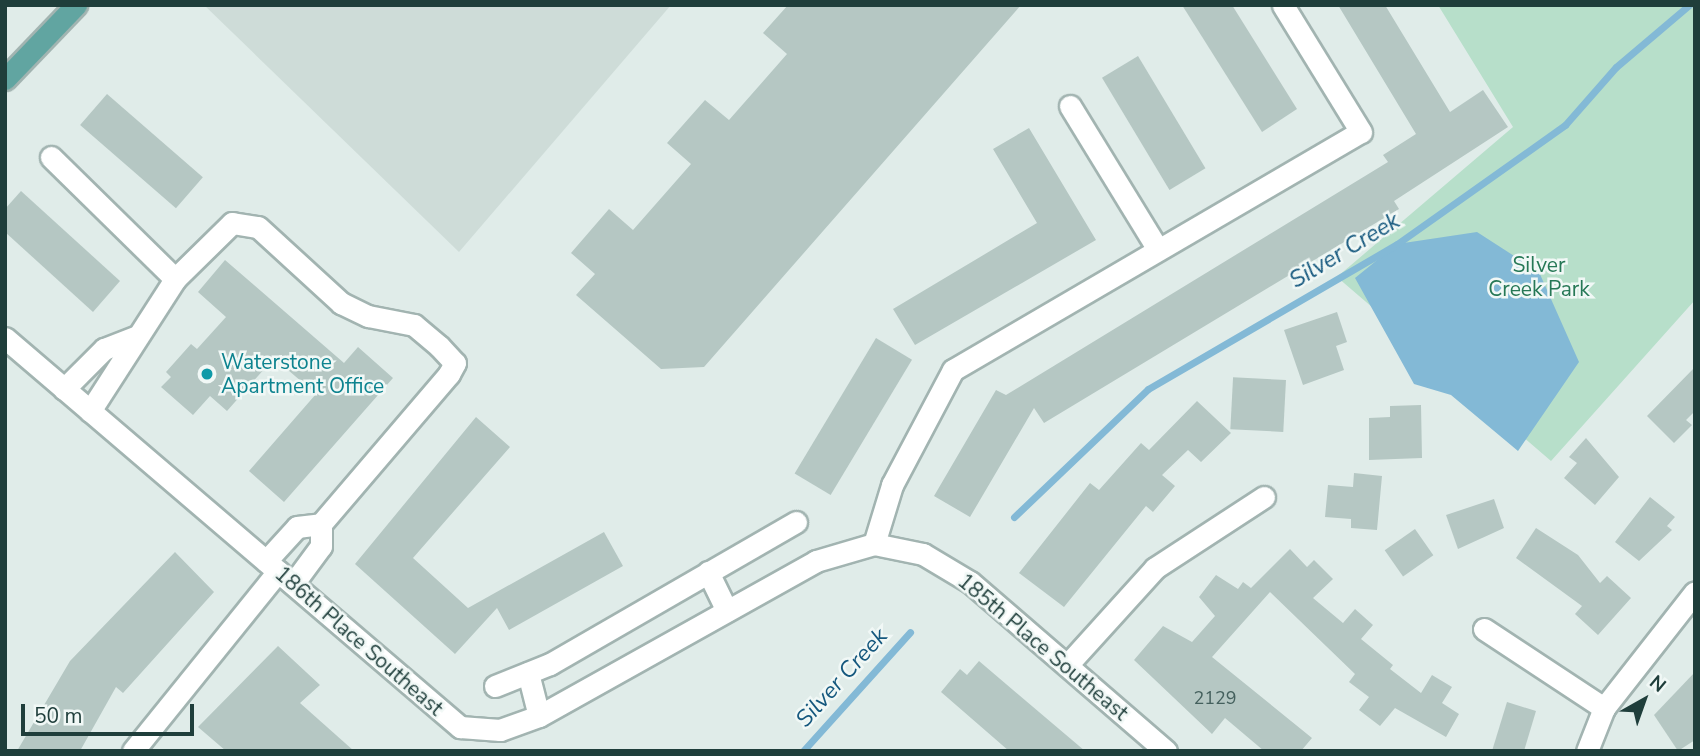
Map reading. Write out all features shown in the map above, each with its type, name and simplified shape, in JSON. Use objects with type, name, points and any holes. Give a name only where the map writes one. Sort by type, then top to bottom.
[{"type":"main road","points":[[5,79],[76,5]]},
{"type":"street","points":[[874,544],[892,485],[953,370],[1157,248],[1361,132],[1283,5]]},
{"type":"street","points":[[1070,106],[1157,248]]},
{"type":"street","points":[[51,157],[175,279]]},
{"type":"street","points":[[90,411],[123,368],[135,337],[175,279],[232,223],[258,227],[341,303],[414,326],[455,363],[321,524],[321,546],[279,572]]},
{"type":"street","points":[[64,389],[104,349],[135,337]]},
{"type":"street","name":"186th Place Southeast","points":[[5,338],[460,727],[500,730],[539,716],[816,561],[874,544]]},
{"type":"street","points":[[1069,663],[1155,568],[1264,497]]},
{"type":"street","points":[[495,686],[528,673],[796,522]]},
{"type":"street","points":[[133,751],[279,572],[297,527],[321,524]]},
{"type":"street","name":"185th Place Southeast","points":[[874,544],[923,554],[971,582],[1069,663],[1166,751]]},
{"type":"street","points":[[708,572],[727,611]]},
{"type":"street","points":[[1587,751],[1604,708],[1690,606]]},
{"type":"street","points":[[1484,629],[1604,708]]},
{"type":"street","points":[[528,673],[539,716]]},
{"type":"shaded area","points":[[204,5],[671,5],[459,252]]},
{"type":"green space","name":"Silver Creek Park","points":[[1438,5],[1695,5],[1695,300],[1551,461],[1337,277],[1513,127]]},
{"type":"water","points":[[1477,232],[1539,272],[1579,362],[1518,451],[1451,395],[1414,384],[1355,278],[1397,244]]},
{"type":"building","points":[[788,5],[1021,5],[704,367],[661,369],[576,295],[595,274],[571,253],[609,209],[633,230],[691,164],[667,143],[705,100],[729,120],[787,54],[763,33]]},
{"type":"building","points":[[1182,5],[1232,5],[1297,109],[1262,132]]},
{"type":"building","points":[[1338,5],[1385,5],[1450,112],[1483,90],[1508,127],[1394,201],[1399,209],[1044,423],[1034,408],[970,517],[934,496],[996,390],[1006,395],[1388,162],[1383,155],[1416,134]]},
{"type":"building","points":[[1138,56],[1205,168],[1169,190],[1102,78]]},
{"type":"building","points":[[107,94],[203,177],[176,208],[80,125]]},
{"type":"building","points":[[1029,128],[1096,240],[915,345],[893,309],[1037,223],[993,149]]},
{"type":"building","points":[[21,191],[120,281],[93,312],[5,232],[5,209]]},
{"type":"building","points":[[225,260],[344,363],[358,347],[393,378],[284,502],[249,471],[316,394],[274,358],[227,411],[210,396],[193,415],[161,387],[171,377],[166,372],[191,344],[197,349],[226,317],[198,292]]},
{"type":"building","points":[[1337,312],[1347,342],[1336,346],[1344,370],[1303,385],[1284,330]]},
{"type":"building","points":[[876,338],[912,360],[831,495],[795,473]]},
{"type":"building","points":[[1695,367],[1695,411],[1686,420],[1692,425],[1674,443],[1647,416]]},
{"type":"building","points":[[1233,377],[1286,380],[1283,432],[1230,429]]},
{"type":"building","points":[[1197,401],[1231,433],[1201,462],[1188,450],[1162,475],[1175,486],[1153,512],[1146,506],[1064,607],[1019,573],[1090,483],[1099,490],[1141,443],[1149,450]]},
{"type":"building","points":[[1421,405],[1422,458],[1369,460],[1369,418],[1390,417],[1390,406]]},
{"type":"building","points":[[476,417],[510,447],[413,558],[468,608],[604,532],[623,566],[509,630],[497,608],[455,654],[355,564]]},
{"type":"building","points":[[1586,438],[1619,477],[1595,505],[1564,478],[1577,463],[1569,457]]},
{"type":"building","points":[[1354,473],[1382,476],[1377,530],[1351,528],[1351,519],[1325,517],[1328,485],[1353,487]]},
{"type":"building","points":[[1650,497],[1675,517],[1667,526],[1672,530],[1639,561],[1615,542]]},
{"type":"building","points":[[1494,499],[1504,528],[1458,549],[1446,515]]},
{"type":"building","points":[[1536,528],[1578,555],[1600,583],[1607,576],[1631,598],[1598,635],[1575,614],[1582,606],[1516,558]]},
{"type":"building","points":[[1415,529],[1433,555],[1403,576],[1385,550]]},
{"type":"building","points":[[1290,549],[1307,567],[1314,560],[1333,579],[1313,598],[1343,623],[1355,609],[1373,625],[1361,639],[1393,665],[1390,669],[1421,693],[1432,675],[1452,687],[1442,703],[1459,714],[1446,737],[1395,708],[1380,726],[1359,710],[1369,697],[1349,682],[1355,674],[1270,592],[1212,657],[1312,738],[1301,751],[1264,751],[1225,718],[1212,734],[1134,660],[1163,626],[1192,642],[1215,616],[1199,597],[1216,575],[1238,589],[1243,582],[1251,588]]},
{"type":"building","points":[[175,552],[214,592],[123,693],[116,687],[80,751],[17,751],[70,661]]},
{"type":"building","points":[[278,646],[320,685],[300,703],[354,751],[226,751],[198,727]]},
{"type":"building","points":[[979,661],[1085,751],[1009,751],[941,692],[960,669],[967,675]]},
{"type":"building","points":[[1695,672],[1695,740],[1678,751],[1654,715]]},
{"type":"building","points":[[1507,702],[1536,711],[1524,751],[1492,751]]},
{"type":"waterway","name":"Silver Creek","points":[[1014,517],[1148,389],[1397,244],[1565,125],[1616,67],[1689,5]]},
{"type":"waterway","name":"Silver Creek","points":[[803,751],[910,632]]},
{"type":"place","name":"Waterstone Apartment Office","points":[[207,374]]}]
